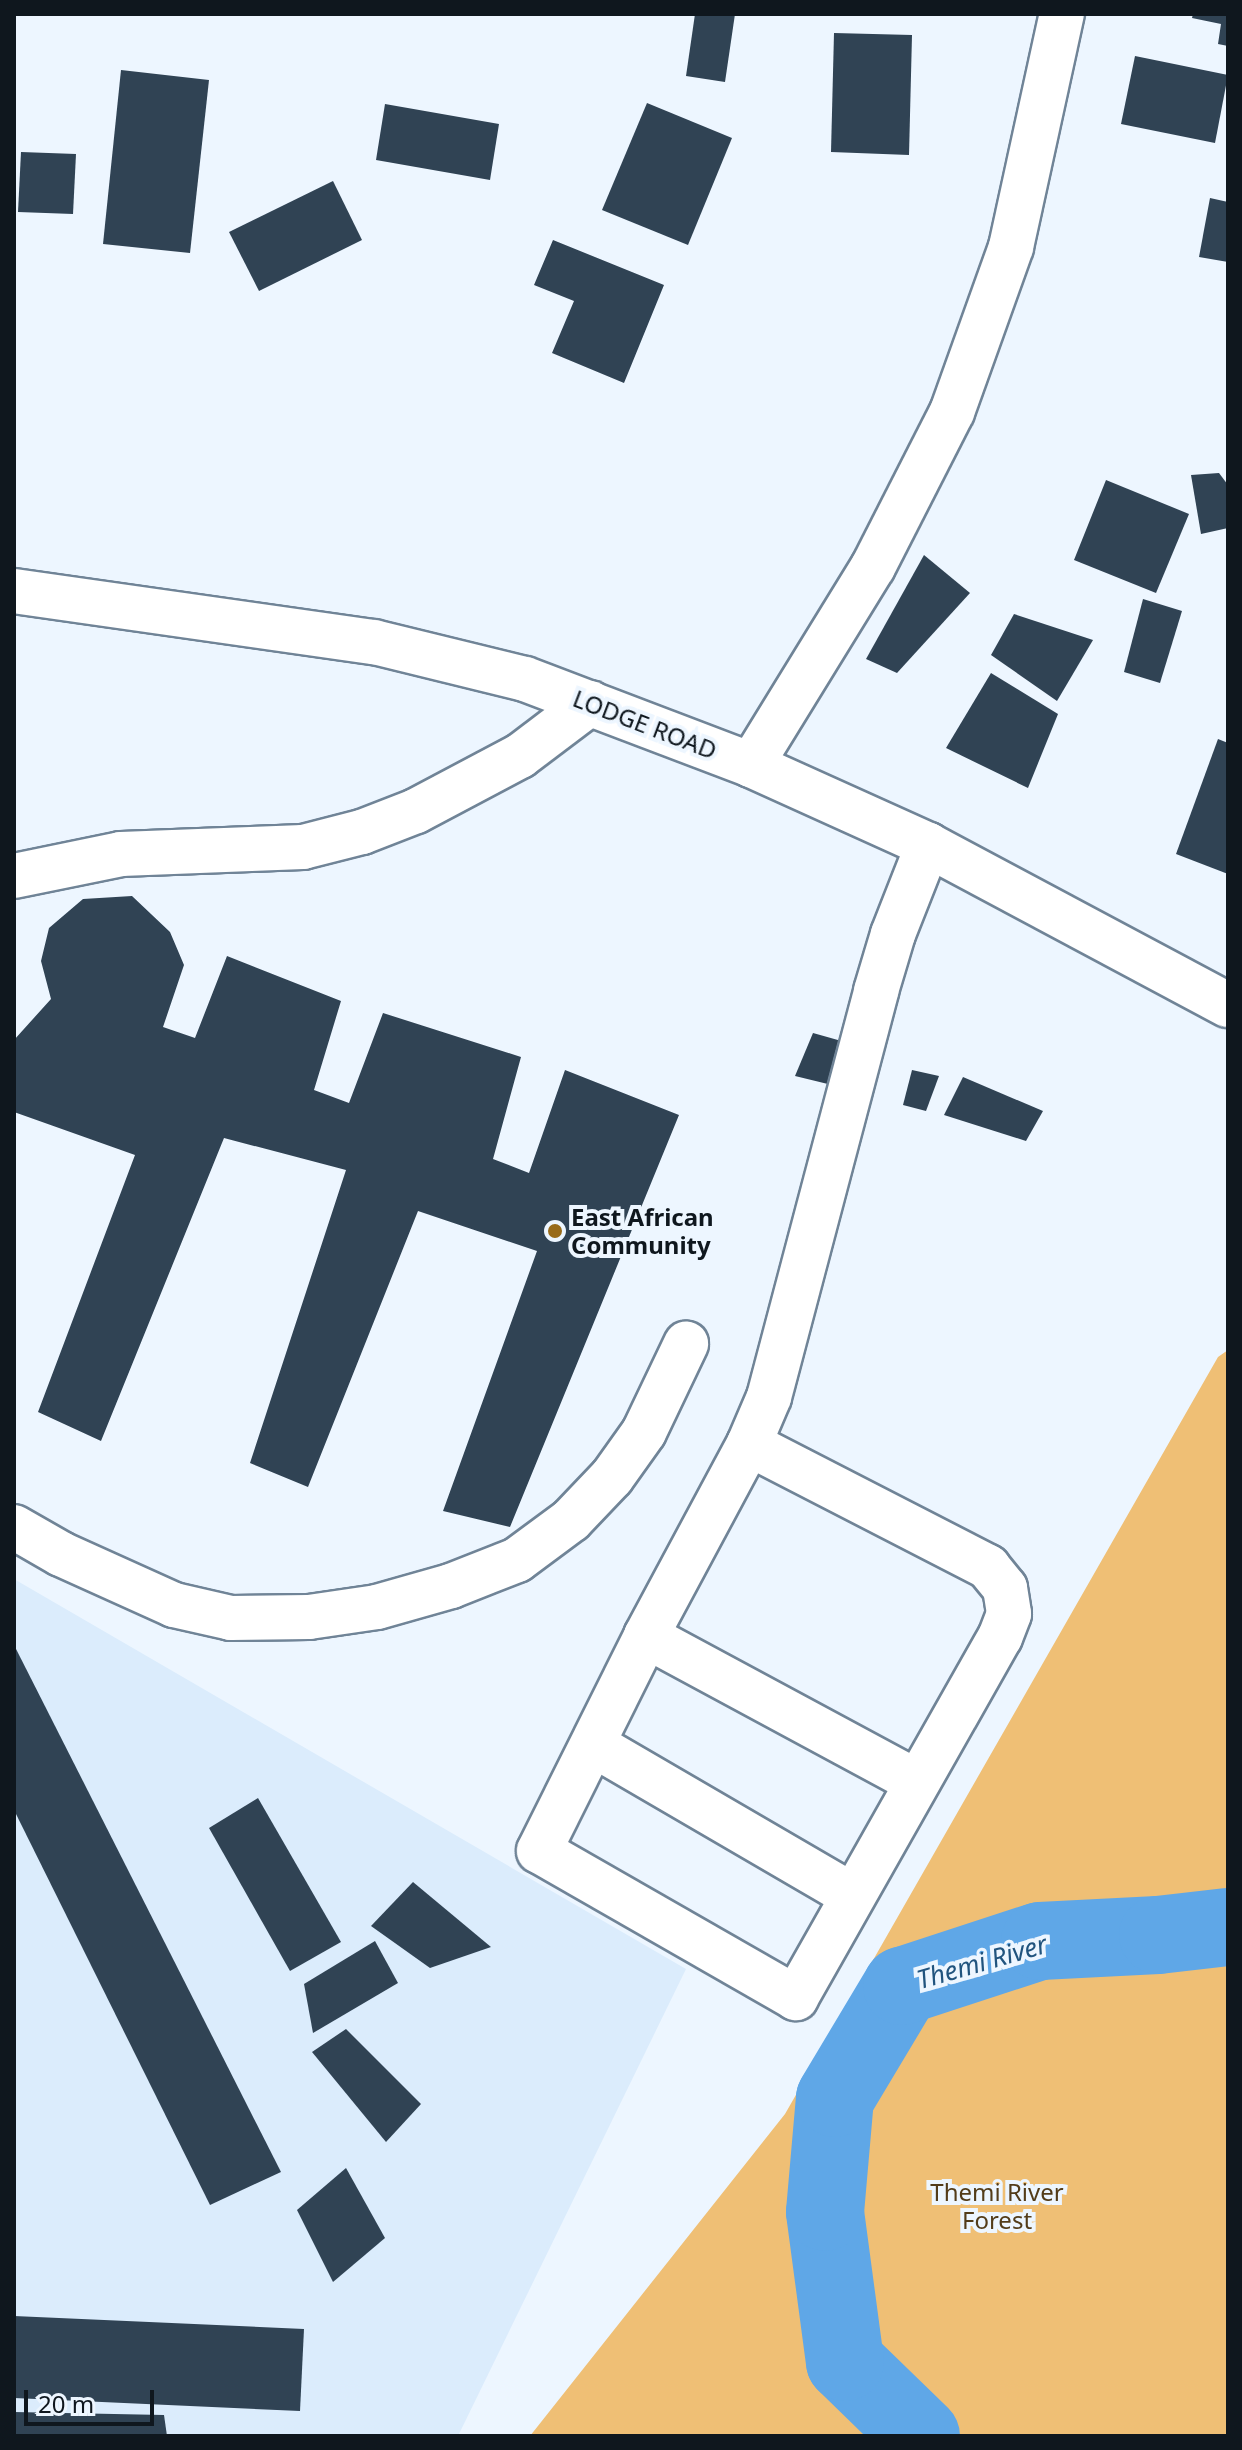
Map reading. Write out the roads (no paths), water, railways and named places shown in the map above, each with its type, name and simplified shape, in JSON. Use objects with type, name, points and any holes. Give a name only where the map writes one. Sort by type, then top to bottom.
[{"type":"street","points":[[751,765],[873,567],[952,412],[1011,247],[1062,14]]},
{"type":"street","name":"LODGE ROAD","points":[[14,591],[374,642],[525,679],[751,765],[928,845],[1228,1005]]},
{"type":"street","points":[[14,876],[121,854],[303,847],[362,832],[416,811],[520,756],[590,703]]},
{"type":"street","points":[[749,1444],[988,1567],[1005,1588],[1009,1614],[1000,1637],[796,1998],[539,1851],[646,1636],[749,1444],[769,1397],[876,991],[893,934],[928,845]]},
{"type":"street","points":[[14,1527],[61,1554],[174,1605],[231,1618],[309,1617],[377,1607],[451,1586],[517,1560],[571,1520],[612,1477],[644,1432],[686,1344]]},
{"type":"street","points":[[646,1636],[917,1782]]},
{"type":"street","points":[[594,1745],[852,1895]]},
{"type":"waterway","name":"Themi River","points":[[921,2436],[845,2362],[825,2212],[835,2098],[902,1986],[1040,1941],[1158,1935],[1228,1927]]},
{"type":"place","name":"East African Community","points":[[555,1231]]},
{"type":"park label","name":"Themi River Forest","points":[[997,2206]]}]
